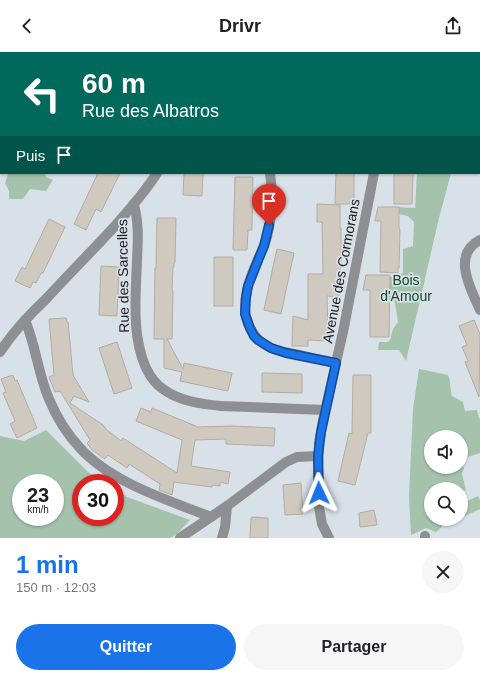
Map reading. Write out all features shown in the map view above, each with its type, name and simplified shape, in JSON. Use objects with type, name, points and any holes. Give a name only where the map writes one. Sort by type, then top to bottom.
[{"type":"street","points":[[0,352],[25,320],[134,205],[148,188],[156,174]]},
{"type":"street","points":[[270,174],[271,201],[268,235],[248,286],[245,305],[247,320],[254,336],[271,348],[286,353],[336,363]]},
{"type":"street","name":"Avenue des Cormorans","points":[[329,538],[320,518],[318,456],[325,410],[359,254],[374,174]]},
{"type":"street","name":"Rue des Sarcelles","points":[[134,205],[137,215],[138,234],[136,328],[144,362],[155,382],[169,393],[183,399],[207,405],[325,410]]},
{"type":"street","points":[[480,240],[471,247],[466,255],[464,264],[466,275],[480,310]]},
{"type":"street","points":[[25,320],[50,400],[58,418],[81,449],[105,469],[134,486],[211,517]]},
{"type":"street","points":[[180,538],[292,459],[297,457],[318,456]]},
{"type":"street","points":[[222,538],[225,527],[227,506]]},
{"type":"green space","points":[[8,174],[45,174],[46,177],[53,180],[46,191],[30,189],[23,199],[9,199],[9,191],[5,183]]},
{"type":"green space","name":"Bois d'Amour","points":[[417,174],[451,174],[406,361],[399,350],[378,350],[379,342],[388,342],[390,340],[393,329],[398,322],[395,303],[392,295],[383,285],[382,276],[392,277],[403,273],[403,249],[413,246],[414,222],[408,216],[394,213],[394,207],[415,208]]},
{"type":"green space","points":[[419,369],[448,375],[452,396],[463,402],[465,411],[477,410],[480,419],[480,453],[468,457],[468,430],[424,430],[424,474],[462,474],[464,482],[424,482],[424,526],[443,526],[436,532],[426,528],[411,535],[409,497],[413,409]]},
{"type":"green space","points":[[46,430],[91,474],[72,474],[72,526],[124,526],[124,495],[190,520],[176,535],[170,538],[0,538],[0,436],[24,441]]},
{"type":"green space","points":[[478,496],[480,501],[480,509],[468,515],[468,501]]},
{"type":"building","points":[[98,174],[120,174],[101,212],[96,209],[86,230],[74,224]]},
{"type":"building","points":[[184,174],[203,174],[202,196],[183,195]]},
{"type":"building","points":[[336,174],[354,174],[353,204],[335,204]]},
{"type":"building","points":[[394,174],[413,174],[412,204],[394,204]]},
{"type":"building","points":[[235,177],[253,177],[252,230],[248,230],[247,250],[233,250]]},
{"type":"building","points":[[317,204],[340,205],[341,268],[339,297],[327,296],[328,336],[326,336],[326,341],[308,340],[308,346],[292,346],[293,316],[308,320],[308,274],[323,274],[322,222],[317,222]]},
{"type":"building","points":[[378,207],[399,207],[400,229],[398,273],[380,272],[381,221],[375,221]]},
{"type":"building","points":[[157,218],[176,218],[175,263],[173,267],[172,290],[172,339],[167,339],[183,369],[184,363],[232,373],[228,391],[180,381],[182,372],[164,368],[164,339],[154,339]]},
{"type":"building","points":[[49,219],[65,227],[43,273],[41,273],[36,283],[33,282],[30,288],[15,281],[22,267],[25,269]]},
{"type":"building","points":[[277,249],[294,253],[281,314],[264,310]]},
{"type":"building","points":[[214,257],[233,257],[233,306],[214,306]]},
{"type":"building","points":[[101,266],[119,267],[117,316],[99,315]]},
{"type":"building","points":[[366,275],[390,275],[389,337],[370,337],[370,290],[363,290]]},
{"type":"building","points":[[66,318],[68,322],[73,375],[89,402],[74,396],[70,403],[103,425],[121,441],[123,438],[177,473],[182,440],[136,421],[141,408],[151,412],[152,408],[198,427],[232,426],[275,428],[274,446],[226,444],[226,439],[195,440],[191,466],[230,472],[228,484],[220,482],[220,486],[212,485],[212,487],[174,482],[172,495],[159,490],[160,484],[129,464],[127,468],[108,455],[105,459],[92,450],[87,443],[90,440],[60,391],[55,392],[49,377],[54,375],[49,319]]},
{"type":"building","points":[[474,320],[480,334],[479,397],[465,362],[468,361],[462,347],[467,345],[459,326]]},
{"type":"building","points":[[117,342],[132,388],[114,394],[99,348]]},
{"type":"building","points":[[262,373],[302,374],[302,393],[262,392]]},
{"type":"building","points":[[13,375],[15,381],[17,380],[37,428],[17,438],[10,424],[15,421],[3,393],[6,392],[1,379]]},
{"type":"building","points":[[353,375],[371,375],[371,433],[368,433],[355,485],[338,481],[349,433],[352,434]]},
{"type":"building","points":[[301,483],[303,514],[285,515],[283,485]]},
{"type":"building","points":[[374,510],[377,525],[360,527],[359,513]]},
{"type":"building","points":[[252,517],[268,518],[268,538],[250,538]]},
{"type":"route","points":[[269,225],[268,235],[248,286],[245,314],[250,328],[258,340],[271,348],[286,353],[336,363],[319,443],[319,493]]}]
